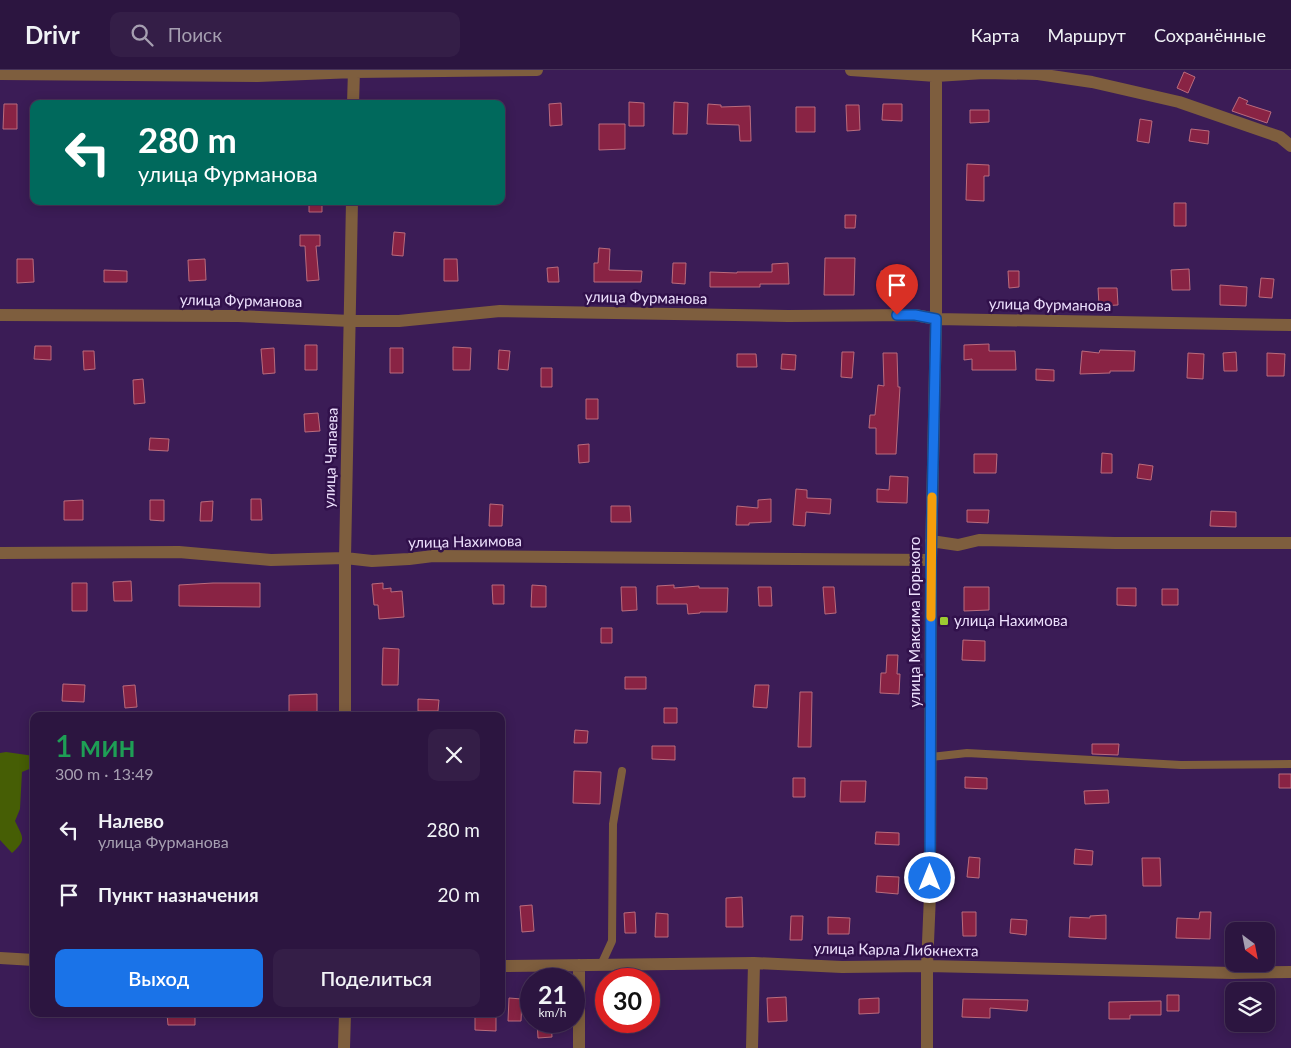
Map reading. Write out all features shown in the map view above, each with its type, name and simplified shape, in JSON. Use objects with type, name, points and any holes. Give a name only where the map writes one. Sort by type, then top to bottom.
[{"type":"street","points":[[0,74],[258,76],[354,71],[537,70]]},
{"type":"street","points":[[851,70],[936,76],[984,73],[1038,74],[1092,82],[1187,105],[1280,137],[1291,146]]},
{"type":"street","points":[[353,100],[354,71]]},
{"type":"street","name":"улица Максима Горького","points":[[927,1048],[927,966],[930,896],[931,541],[936,319],[936,76]]},
{"type":"street","name":"улица Чапаева","points":[[345,712],[344,558],[351,321],[352,205]]},
{"type":"street","name":"улица Фурманова","points":[[0,315],[238,316],[399,321],[500,312],[778,316],[915,315],[936,319],[1291,325]]},
{"type":"street","points":[[931,541],[958,544],[979,540],[1115,543],[1291,543]]},
{"type":"street","name":"улица Нахимова","points":[[0,553],[179,552],[271,560],[344,558],[372,561],[443,556],[931,560]]},
{"type":"street","points":[[0,958],[30,960]]},
{"type":"street","points":[[752,1048],[754,963]]},
{"type":"street","name":"улица Карла Либкнехта","points":[[505,966],[754,963],[842,967],[927,966],[1291,972]]},
{"type":"street","points":[[579,966],[579,1048]]},
{"type":"street","points":[[344,1048],[345,1017]]},
{"type":"lane","points":[[931,757],[966,753],[1182,764],[1291,764]]},
{"type":"lane","points":[[601,965],[612,941],[613,824],[622,771]]},
{"type":"green space","points":[[0,753],[30,755],[30,769],[22,772],[20,809],[15,821],[22,841],[12,853],[0,840]]},
{"type":"building","points":[[1184,72],[1195,77],[1188,93],[1177,88]]},
{"type":"building","points":[[1239,97],[1248,101],[1246,104],[1271,112],[1267,123],[1232,111]]},
{"type":"building","points":[[629,102],[644,103],[644,126],[629,126]]},
{"type":"building","points":[[674,102],[688,103],[687,134],[673,134]]},
{"type":"building","points":[[561,103],[562,125],[550,126],[549,104]]},
{"type":"building","points":[[4,104],[17,104],[17,129],[3,129]]},
{"type":"building","points":[[708,104],[721,105],[721,107],[750,106],[751,141],[740,141],[739,125],[707,124]]},
{"type":"building","points":[[883,104],[902,104],[902,121],[882,120]]},
{"type":"building","points":[[846,105],[859,105],[860,130],[847,131]]},
{"type":"building","points":[[796,107],[815,107],[815,132],[796,132]]},
{"type":"building","points":[[970,110],[989,110],[989,122],[970,123]]},
{"type":"building","points":[[1140,119],[1152,121],[1149,143],[1137,141]]},
{"type":"building","points":[[599,124],[625,124],[625,149],[599,150]]},
{"type":"building","points":[[1191,129],[1209,131],[1208,144],[1189,141]]},
{"type":"building","points":[[967,164],[989,165],[989,176],[984,176],[984,201],[966,200]]},
{"type":"building","points":[[1174,203],[1186,203],[1186,226],[1174,226]]},
{"type":"building","points":[[309,205],[322,205],[322,212],[309,212]]},
{"type":"building","points":[[845,215],[856,215],[855,228],[845,228]]},
{"type":"building","points":[[394,232],[405,233],[403,256],[392,255]]},
{"type":"building","points":[[300,235],[320,235],[320,246],[316,246],[319,280],[307,281],[305,246],[300,246]]},
{"type":"building","points":[[599,248],[610,249],[609,270],[642,271],[641,282],[594,282],[594,263],[598,263]]},
{"type":"building","points":[[825,258],[855,258],[854,295],[824,295]]},
{"type":"building","points":[[17,259],[33,259],[34,282],[17,283]]},
{"type":"building","points":[[205,259],[206,280],[189,281],[188,260]]},
{"type":"building","points":[[444,259],[457,259],[458,281],[444,281]]},
{"type":"building","points":[[673,263],[686,263],[685,284],[672,283]]},
{"type":"building","points":[[788,263],[789,284],[760,284],[760,287],[710,287],[710,272],[772,272],[772,264]]},
{"type":"building","points":[[558,267],[559,282],[548,282],[547,268]]},
{"type":"building","points":[[1189,269],[1190,290],[1172,290],[1171,270]]},
{"type":"building","points":[[104,270],[127,271],[127,282],[104,282]]},
{"type":"building","points":[[906,270],[906,291],[882,292],[881,271]]},
{"type":"building","points":[[1008,271],[1019,271],[1019,287],[1009,288]]},
{"type":"building","points":[[1261,278],[1274,279],[1272,298],[1259,297]]},
{"type":"building","points":[[1220,285],[1247,287],[1246,306],[1220,305]]},
{"type":"building","points":[[1098,288],[1117,288],[1118,305],[1099,306]]},
{"type":"building","points":[[989,344],[989,351],[1015,351],[1016,370],[972,370],[972,359],[964,360],[964,345]]},
{"type":"building","points":[[305,345],[317,345],[317,370],[305,370]]},
{"type":"building","points":[[35,346],[51,346],[51,360],[34,359]]},
{"type":"building","points":[[453,347],[471,348],[470,370],[453,370]]},
{"type":"building","points":[[274,348],[275,373],[263,374],[261,349]]},
{"type":"building","points":[[390,348],[403,348],[403,373],[390,373]]},
{"type":"building","points":[[499,350],[510,351],[508,370],[498,369]]},
{"type":"building","points":[[1100,350],[1135,351],[1134,371],[1080,374],[1082,351],[1099,353]]},
{"type":"building","points":[[83,351],[94,351],[95,369],[84,370]]},
{"type":"building","points":[[842,352],[854,352],[852,378],[841,377]]},
{"type":"building","points":[[1236,352],[1237,371],[1224,371],[1223,353]]},
{"type":"building","points":[[883,353],[897,353],[898,387],[900,387],[896,454],[876,454],[876,428],[869,428],[870,415],[875,415],[878,385],[884,386]]},
{"type":"building","points":[[1188,353],[1204,354],[1203,379],[1187,378]]},
{"type":"building","points":[[1267,353],[1285,354],[1284,376],[1267,376]]},
{"type":"building","points":[[737,354],[756,354],[757,367],[737,367]]},
{"type":"building","points":[[782,354],[796,355],[795,370],[781,369]]},
{"type":"building","points":[[541,368],[552,368],[552,387],[541,387]]},
{"type":"building","points":[[1036,369],[1054,370],[1054,381],[1036,380]]},
{"type":"building","points":[[143,379],[145,403],[134,404],[133,380]]},
{"type":"building","points":[[586,399],[598,399],[598,419],[586,419]]},
{"type":"building","points":[[318,413],[320,431],[305,432],[304,414]]},
{"type":"building","points":[[150,438],[169,439],[168,451],[149,450]]},
{"type":"building","points":[[589,444],[589,462],[579,463],[578,445]]},
{"type":"building","points":[[1102,453],[1112,454],[1112,473],[1101,473]]},
{"type":"building","points":[[974,454],[997,454],[996,473],[974,473]]},
{"type":"building","points":[[1139,464],[1153,466],[1151,480],[1137,478]]},
{"type":"building","points":[[890,476],[908,477],[907,503],[877,502],[877,489],[889,490]]},
{"type":"building","points":[[796,489],[807,490],[807,498],[831,499],[830,514],[806,512],[805,526],[793,525]]},
{"type":"building","points":[[251,499],[261,499],[262,520],[251,520]]},
{"type":"building","points":[[771,499],[771,522],[736,525],[737,506],[758,508],[758,500]]},
{"type":"building","points":[[83,500],[83,520],[64,520],[64,501]]},
{"type":"building","points":[[150,500],[164,500],[164,521],[150,520]]},
{"type":"building","points":[[213,501],[212,521],[200,521],[201,502]]},
{"type":"building","points":[[490,504],[503,505],[502,526],[489,526]]},
{"type":"building","points":[[611,506],[630,506],[631,522],[611,522]]},
{"type":"building","points":[[967,510],[989,510],[988,523],[967,522]]},
{"type":"building","points":[[1211,511],[1236,512],[1236,527],[1210,526]]},
{"type":"building","points":[[131,581],[132,601],[114,601],[113,582]]},
{"type":"building","points":[[72,583],[87,583],[87,611],[72,611]]},
{"type":"building","points":[[260,583],[260,607],[179,606],[179,585]]},
{"type":"building","points":[[383,583],[383,589],[391,588],[391,592],[402,591],[404,617],[379,619],[378,605],[374,605],[372,584]]},
{"type":"building","points":[[492,585],[504,585],[504,604],[493,604]]},
{"type":"building","points":[[532,585],[546,586],[546,607],[531,607]]},
{"type":"building","points":[[674,585],[674,588],[699,586],[699,588],[728,588],[727,612],[688,614],[687,604],[657,604],[657,586]]},
{"type":"building","points":[[621,587],[636,587],[637,610],[622,611]]},
{"type":"building","points":[[758,587],[771,587],[772,606],[759,606]]},
{"type":"building","points":[[823,587],[834,587],[836,613],[825,614]]},
{"type":"building","points":[[964,587],[989,587],[989,610],[964,611]]},
{"type":"building","points":[[1117,588],[1136,588],[1136,606],[1117,605]]},
{"type":"building","points":[[1162,589],[1178,589],[1178,605],[1162,605]]},
{"type":"building","points":[[601,628],[612,628],[612,643],[601,643]]},
{"type":"building","points":[[963,640],[985,641],[985,661],[962,660]]},
{"type":"building","points":[[383,648],[399,649],[398,685],[382,685]]},
{"type":"building","points":[[887,655],[898,655],[897,674],[900,674],[899,694],[880,693],[881,673],[886,673]]},
{"type":"building","points":[[625,677],[646,677],[646,689],[625,689]]},
{"type":"building","points":[[63,684],[85,685],[84,702],[62,701]]},
{"type":"building","points":[[135,685],[137,707],[125,708],[123,686]]},
{"type":"building","points":[[755,685],[769,685],[767,708],[753,707]]},
{"type":"building","points":[[800,692],[812,692],[811,747],[798,747]]},
{"type":"building","points":[[317,694],[317,712],[289,712],[289,695]]},
{"type":"building","points":[[418,699],[439,700],[438,711],[418,711]]},
{"type":"building","points":[[664,708],[677,708],[677,723],[664,723]]},
{"type":"building","points":[[575,730],[588,731],[587,743],[574,743]]},
{"type":"building","points":[[1092,744],[1119,744],[1118,755],[1092,754]]},
{"type":"building","points":[[652,746],[675,746],[675,760],[652,759]]},
{"type":"building","points":[[574,771],[601,772],[600,804],[573,803]]},
{"type":"building","points":[[1279,774],[1291,774],[1291,788],[1279,788]]},
{"type":"building","points":[[965,777],[987,778],[987,789],[965,788]]},
{"type":"building","points":[[793,778],[805,778],[805,797],[793,797]]},
{"type":"building","points":[[841,781],[866,781],[865,802],[840,802]]},
{"type":"building","points":[[1108,790],[1109,803],[1085,804],[1084,791]]},
{"type":"building","points":[[876,832],[899,833],[899,845],[875,844]]},
{"type":"building","points":[[1075,849],[1093,851],[1092,865],[1074,864]]},
{"type":"building","points":[[969,857],[980,858],[979,878],[967,877]]},
{"type":"building","points":[[1142,858],[1160,858],[1161,886],[1143,886]]},
{"type":"building","points":[[877,876],[899,877],[898,894],[876,892]]},
{"type":"building","points":[[742,897],[743,927],[726,927],[726,898]]},
{"type":"building","points":[[532,905],[534,931],[522,932],[520,906]]},
{"type":"building","points":[[635,912],[636,933],[625,933],[624,913]]},
{"type":"building","points":[[962,912],[976,912],[976,936],[963,936]]},
{"type":"building","points":[[1200,912],[1211,912],[1210,939],[1176,938],[1177,918],[1199,919]]},
{"type":"building","points":[[656,913],[668,914],[668,937],[655,937]]},
{"type":"building","points":[[1106,915],[1106,939],[1069,937],[1070,917],[1090,918],[1090,916]]},
{"type":"building","points":[[791,916],[803,916],[802,940],[790,940]]},
{"type":"building","points":[[828,917],[850,918],[849,934],[828,934]]},
{"type":"building","points":[[1011,919],[1027,920],[1026,935],[1010,933]]},
{"type":"building","points":[[1167,995],[1179,995],[1179,1011],[1167,1011]]},
{"type":"building","points":[[786,997],[787,1021],[768,1022],[767,998]]},
{"type":"building","points":[[509,998],[520,999],[520,1021],[508,1021]]},
{"type":"building","points":[[879,998],[879,1013],[859,1014],[859,999]]},
{"type":"building","points":[[963,999],[1028,1000],[1027,1011],[990,1008],[990,1018],[962,1017]]},
{"type":"building","points":[[1161,1001],[1161,1015],[1130,1015],[1130,1019],[1109,1019],[1109,1002]]},
{"type":"building","points":[[167,1017],[195,1017],[195,1025],[168,1025]]},
{"type":"building","points":[[475,1017],[496,1017],[496,1031],[475,1030]]},
{"type":"building","points":[[538,1033],[552,1033],[552,1037],[538,1038]]},
{"type":"slow traffic","points":[[931,617],[932,497]]},
{"type":"place","name":"улица Нахимова","points":[[944,621]]},
{"type":"route","points":[[897,315],[915,315],[936,319],[931,560],[930,878]]}]
